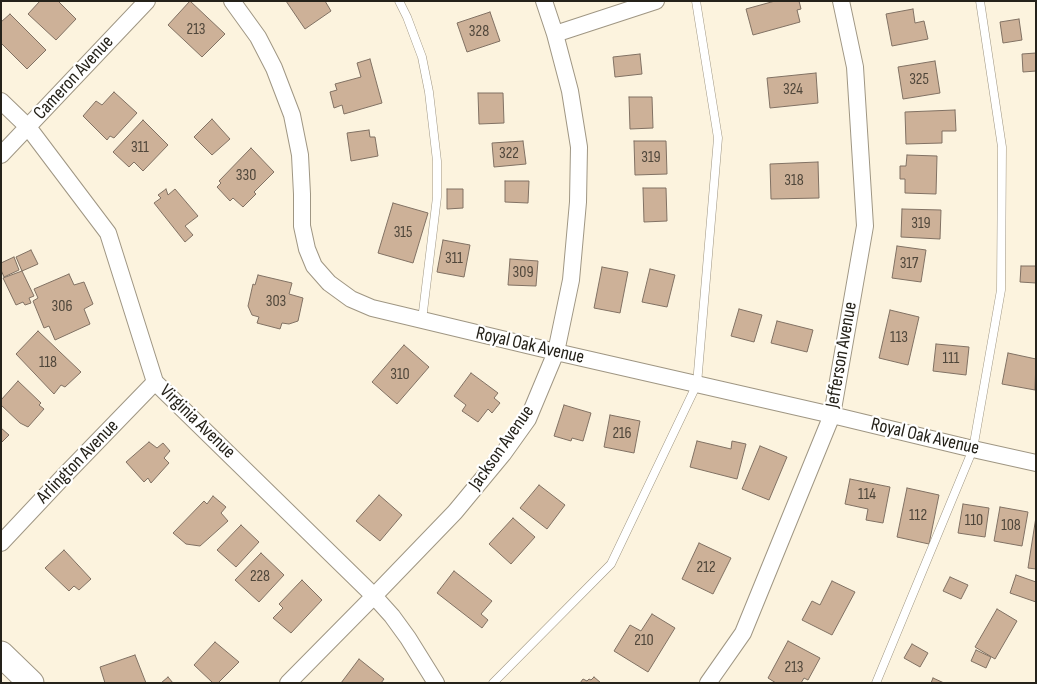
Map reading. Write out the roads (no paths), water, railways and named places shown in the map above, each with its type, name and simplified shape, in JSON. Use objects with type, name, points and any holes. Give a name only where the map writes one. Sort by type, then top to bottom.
[{"type":"main road","points":[[1,654],[31,683]]},
{"type":"street","name":"Cameron Avenue","points":[[1,155],[147,1]]},
{"type":"street","name":"Royal Oak Avenue","points":[[232,1],[258,36],[274,68],[292,115],[300,155],[302,226],[307,249],[314,266],[329,283],[351,299],[372,308],[422,320],[1036,463]]},
{"type":"street","name":"Jackson Avenue","points":[[288,683],[455,512],[503,454],[528,419],[556,352],[571,280],[578,202],[578,147],[570,91],[544,1]]},
{"type":"street","points":[[555,34],[656,1]]},
{"type":"street","name":"Jefferson Avenue","points":[[708,683],[743,633],[832,415],[865,226],[855,67],[841,1]]},
{"type":"street","name":"Virginia Avenue","points":[[1,101],[28,127],[108,233],[155,382],[374,596],[408,638],[436,683]]},
{"type":"street","name":"Arlington Avenue","points":[[1,543],[155,382]]},
{"type":"lane","points":[[399,1],[422,57],[429,92],[438,161],[438,197],[422,320]]},
{"type":"lane","points":[[493,683],[611,564],[697,384],[718,138],[696,1]]},
{"type":"lane","points":[[876,683],[972,449],[1001,290],[1002,147],[980,1]]}]
